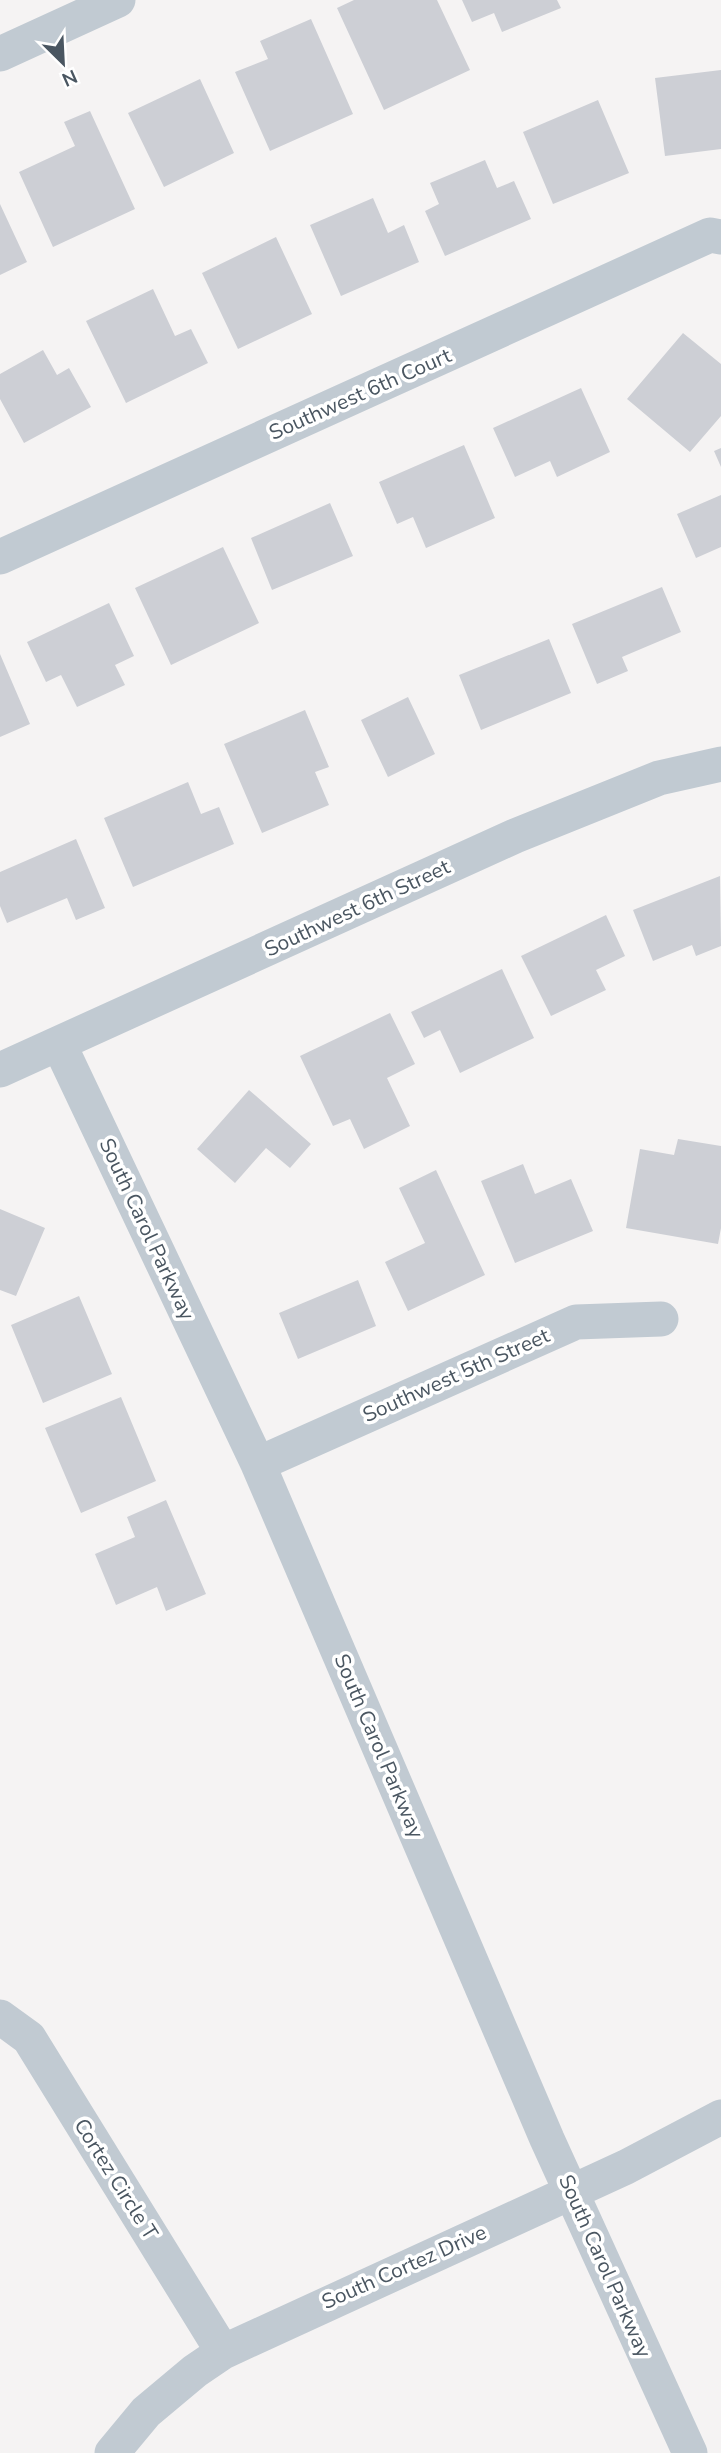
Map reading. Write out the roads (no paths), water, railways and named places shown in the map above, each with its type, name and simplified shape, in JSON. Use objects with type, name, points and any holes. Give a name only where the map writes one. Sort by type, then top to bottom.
[{"type":"street","points":[[0,54],[118,0]]},
{"type":"street","name":"Southwest 6th Court","points":[[0,557],[710,235],[721,237]]},
{"type":"street","name":"Southwest 6th Street","points":[[0,1070],[515,836],[659,778],[721,764]]},
{"type":"street","name":"South Carol Parkway","points":[[59,1044],[258,1464],[542,2126],[690,2453]]},
{"type":"street","name":"Southwest 5th Street","points":[[258,1464],[576,1322],[661,1319]]},
{"type":"street","name":"Cortez Circle T","points":[[0,2017],[29,2038],[223,2351]]},
{"type":"street","name":"South Cortez Drive","points":[[112,2453],[146,2412],[223,2351],[572,2192],[672,2145],[721,2118]]}]
